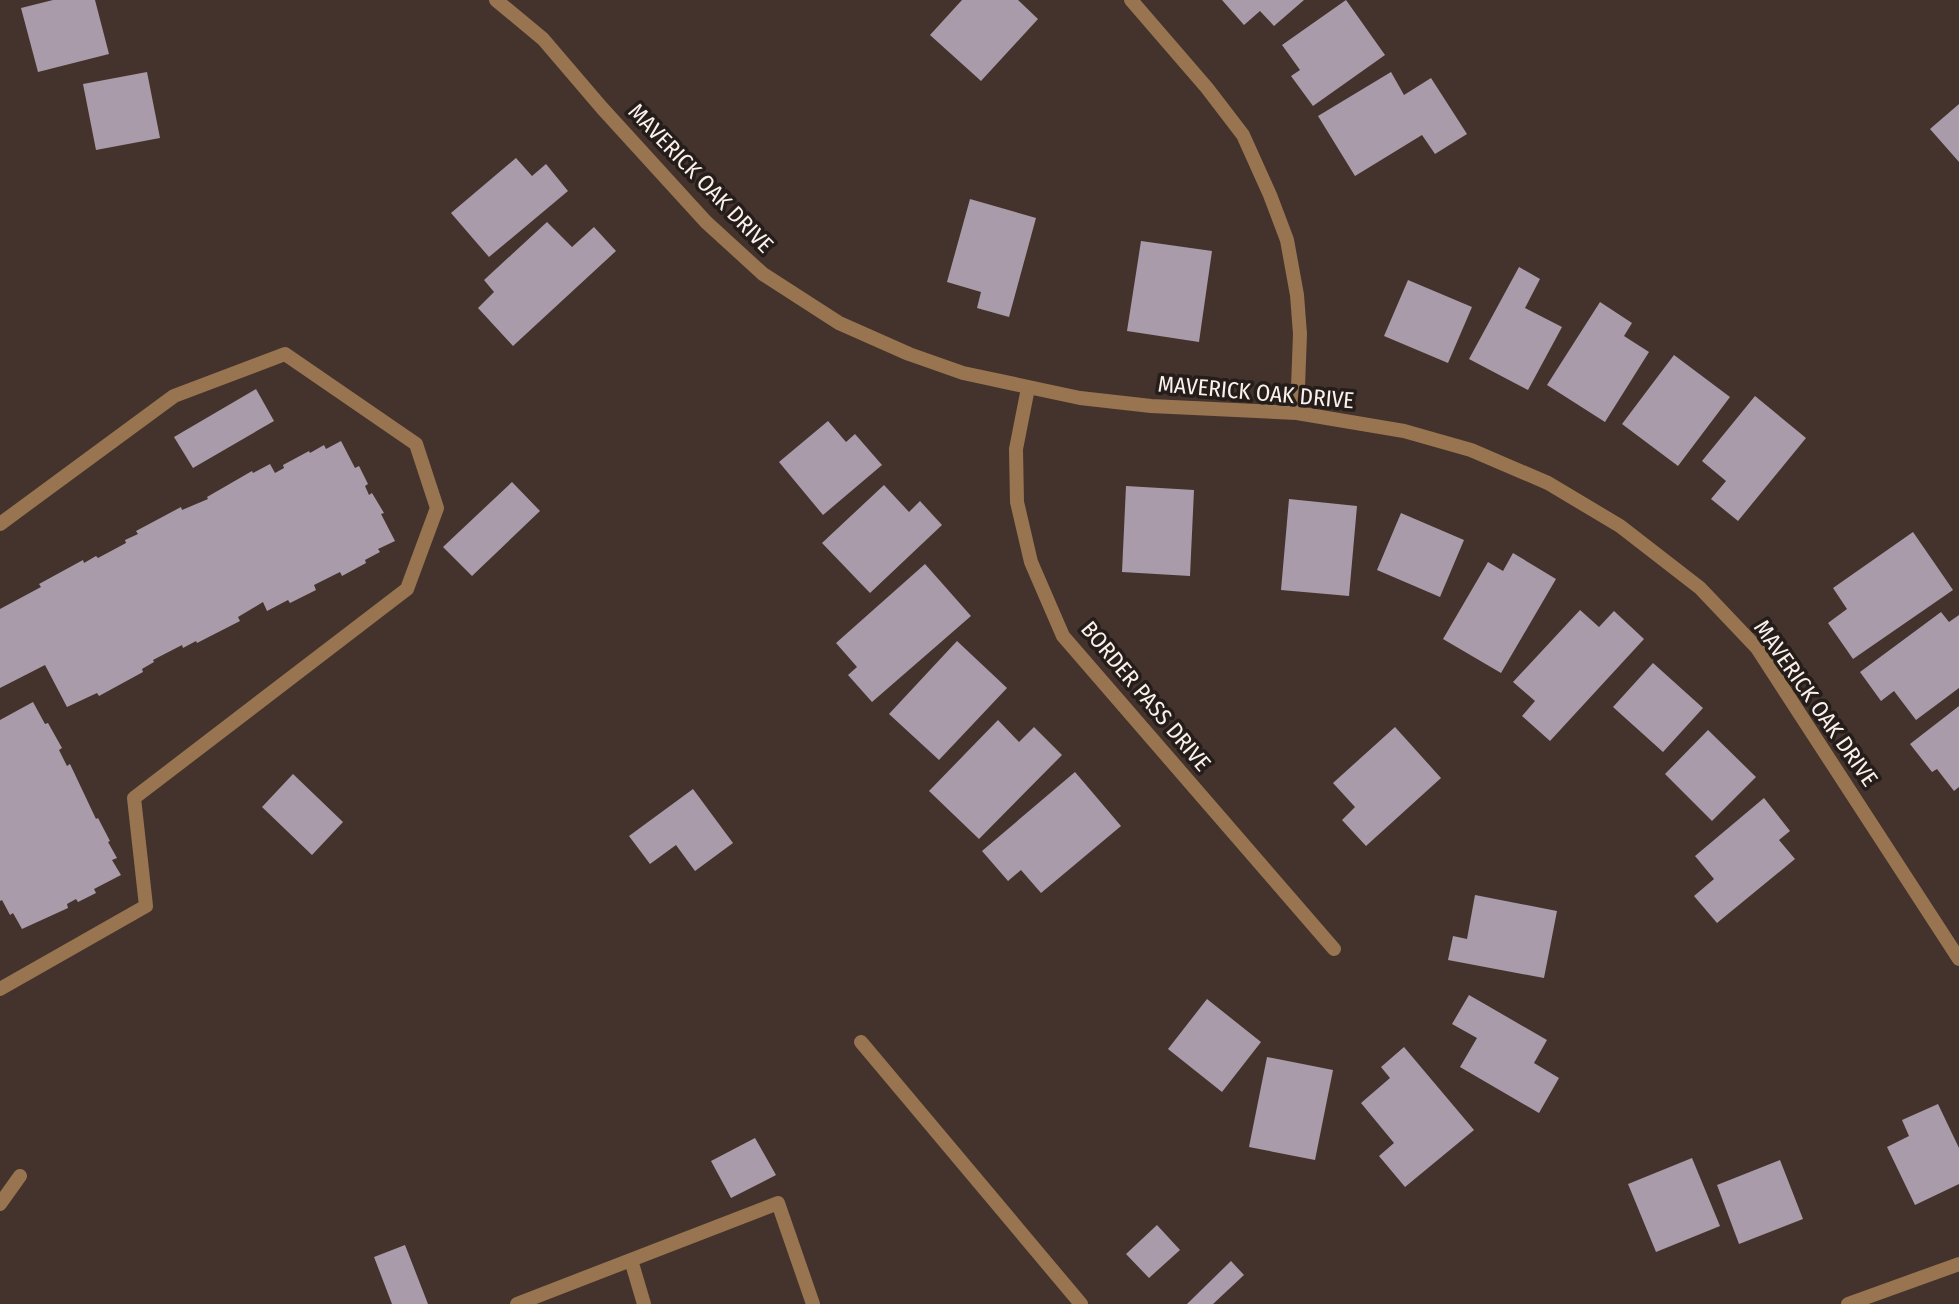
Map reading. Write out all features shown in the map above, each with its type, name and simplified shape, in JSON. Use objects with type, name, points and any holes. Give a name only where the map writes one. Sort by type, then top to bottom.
[{"type":"street","name":"MAVERICK OAK DRIVE","points":[[496,0],[542,39],[706,222],[764,274],[839,323],[909,354],[963,373],[1080,398],[1151,406],[1297,413],[1404,430],[1471,450],[1548,483],[1620,526],[1700,588],[1756,648],[1959,959]]},
{"type":"street","points":[[1131,0],[1207,88],[1243,135],[1270,194],[1287,240],[1297,295],[1300,334],[1297,413]]},
{"type":"street","points":[[0,524],[174,397],[285,354],[416,444],[437,508],[407,589],[134,798],[146,906],[0,989]]},
{"type":"street","name":"BORDER PASS DRIVE","points":[[1028,388],[1016,449],[1017,502],[1031,562],[1063,636],[1334,949]]},
{"type":"street","points":[[861,1042],[1081,1304]]},
{"type":"street","points":[[0,1204],[20,1176]]},
{"type":"street","points":[[517,1304],[778,1203],[813,1304]]},
{"type":"street","points":[[631,1260],[644,1304]]},
{"type":"street","points":[[1848,1304],[1959,1264]]},
{"type":"building","points":[[53,0],[95,0],[109,54],[38,72],[21,8]]},
{"type":"building","points":[[962,0],[1018,0],[1038,19],[981,81],[930,35]]},
{"type":"building","points":[[1222,0],[1304,0],[1274,26],[1260,11],[1244,25]]},
{"type":"building","points":[[1346,0],[1385,55],[1313,106],[1291,76],[1300,70],[1282,45]]},
{"type":"building","points":[[147,72],[160,138],[96,150],[83,84]]},
{"type":"building","points":[[1391,72],[1404,95],[1431,78],[1467,134],[1435,154],[1422,135],[1355,176],[1318,116]]},
{"type":"building","points":[[1959,104],[1959,162],[1930,129]]},
{"type":"building","points":[[516,158],[532,176],[546,164],[568,191],[489,257],[451,213]]},
{"type":"building","points":[[970,199],[1036,218],[1009,317],[977,308],[981,292],[947,282]]},
{"type":"building","points":[[547,222],[572,247],[594,227],[616,251],[513,346],[478,308],[494,292],[484,280]]},
{"type":"building","points":[[1141,241],[1212,251],[1199,342],[1127,331]]},
{"type":"building","points":[[1519,267],[1540,279],[1525,308],[1562,327],[1528,390],[1469,359]]},
{"type":"building","points":[[1408,280],[1472,307],[1448,363],[1384,336]]},
{"type":"building","points":[[1600,302],[1632,323],[1624,336],[1649,352],[1605,422],[1547,385]]},
{"type":"building","points":[[1674,355],[1730,397],[1678,466],[1622,424]]},
{"type":"building","points":[[256,389],[274,421],[193,468],[174,437]]},
{"type":"building","points":[[1755,396],[1806,438],[1738,521],[1711,499],[1726,481],[1702,461]]},
{"type":"building","points":[[828,421],[846,442],[855,434],[882,465],[823,515],[779,462]]},
{"type":"building","points":[[341,441],[355,468],[359,466],[368,484],[365,486],[369,495],[372,493],[384,513],[381,514],[395,541],[378,549],[380,552],[365,560],[366,563],[342,576],[340,572],[314,585],[316,590],[290,603],[288,600],[267,611],[263,602],[238,617],[240,621],[197,643],[196,641],[183,648],[182,645],[153,660],[154,662],[142,669],[143,672],[99,696],[97,693],[67,707],[45,665],[0,688],[0,609],[83,560],[84,563],[96,556],[98,558],[126,543],[125,540],[138,534],[136,531],[181,507],[182,510],[208,499],[207,497],[252,471],[253,473],[270,464],[275,473],[284,468],[283,465],[309,451],[310,453],[324,445],[326,449]]},
{"type":"building","points":[[512,482],[540,511],[472,576],[443,547]]},
{"type":"building","points":[[884,485],[909,512],[920,501],[942,525],[870,593],[822,543]]},
{"type":"building","points":[[1126,486],[1194,490],[1190,576],[1122,572]]},
{"type":"building","points":[[1289,499],[1357,506],[1349,596],[1281,590]]},
{"type":"building","points":[[1401,513],[1464,540],[1440,597],[1377,570]]},
{"type":"building","points":[[1913,532],[1953,590],[1853,659],[1828,623],[1847,609],[1833,588]]},
{"type":"building","points":[[1513,553],[1556,579],[1501,673],[1443,639],[1488,562],[1503,571]]},
{"type":"building","points":[[925,564],[971,616],[872,702],[848,675],[857,667],[836,643]]},
{"type":"building","points":[[1580,610],[1599,627],[1614,611],[1644,639],[1550,741],[1522,716],[1535,701],[1513,682]]},
{"type":"building","points":[[1941,612],[1949,622],[1959,615],[1959,688],[1916,720],[1894,691],[1881,701],[1860,672]]},
{"type":"building","points":[[957,641],[1007,688],[939,760],[889,714]]},
{"type":"building","points":[[1653,663],[1703,708],[1663,752],[1613,707]]},
{"type":"building","points":[[33,702],[62,748],[59,750],[67,766],[70,764],[96,819],[98,818],[110,841],[108,842],[117,858],[112,860],[121,875],[94,889],[96,893],[78,902],[76,899],[67,904],[68,908],[22,929],[13,913],[10,915],[2,900],[0,901],[0,720]]},
{"type":"building","points":[[1959,706],[1959,787],[1954,791],[1937,769],[1932,772],[1910,744]]},
{"type":"building","points":[[998,720],[1019,742],[1034,727],[1062,755],[979,839],[929,791]]},
{"type":"building","points":[[1395,727],[1441,778],[1366,846],[1342,820],[1355,807],[1333,783]]},
{"type":"building","points":[[1708,730],[1756,777],[1712,821],[1665,774]]},
{"type":"building","points":[[1075,772],[1121,826],[1041,893],[1021,870],[1008,881],[982,851]]},
{"type":"building","points":[[293,774],[343,822],[312,855],[262,807]]},
{"type":"building","points":[[693,789],[733,843],[695,871],[676,845],[650,864],[629,836]]},
{"type":"building","points":[[1764,798],[1790,831],[1779,840],[1795,859],[1717,923],[1694,896],[1714,879],[1695,856]]},
{"type":"building","points":[[1475,895],[1557,911],[1544,978],[1448,960],[1453,936],[1467,939]]},
{"type":"building","points":[[1469,995],[1547,1040],[1534,1063],[1559,1078],[1539,1113],[1460,1067],[1477,1038],[1452,1024]]},
{"type":"building","points":[[1207,999],[1261,1042],[1222,1092],[1168,1049]]},
{"type":"building","points":[[1404,1047],[1474,1130],[1405,1187],[1379,1156],[1394,1143],[1361,1103],[1390,1078],[1381,1067]]},
{"type":"building","points":[[1267,1057],[1333,1070],[1315,1160],[1249,1147]]},
{"type":"building","points":[[1938,1104],[1959,1148],[1959,1184],[1915,1205],[1887,1147],[1909,1136],[1902,1120]]},
{"type":"building","points":[[755,1138],[776,1175],[731,1198],[711,1161]]},
{"type":"building","points":[[1692,1158],[1720,1226],[1656,1252],[1628,1184]]},
{"type":"building","points":[[1780,1160],[1803,1219],[1739,1244],[1717,1185]]},
{"type":"building","points":[[1157,1225],[1180,1250],[1149,1278],[1126,1254]]},
{"type":"building","points":[[405,1245],[428,1304],[392,1304],[374,1257]]},
{"type":"building","points":[[1231,1261],[1244,1275],[1213,1304],[1187,1304]]}]
